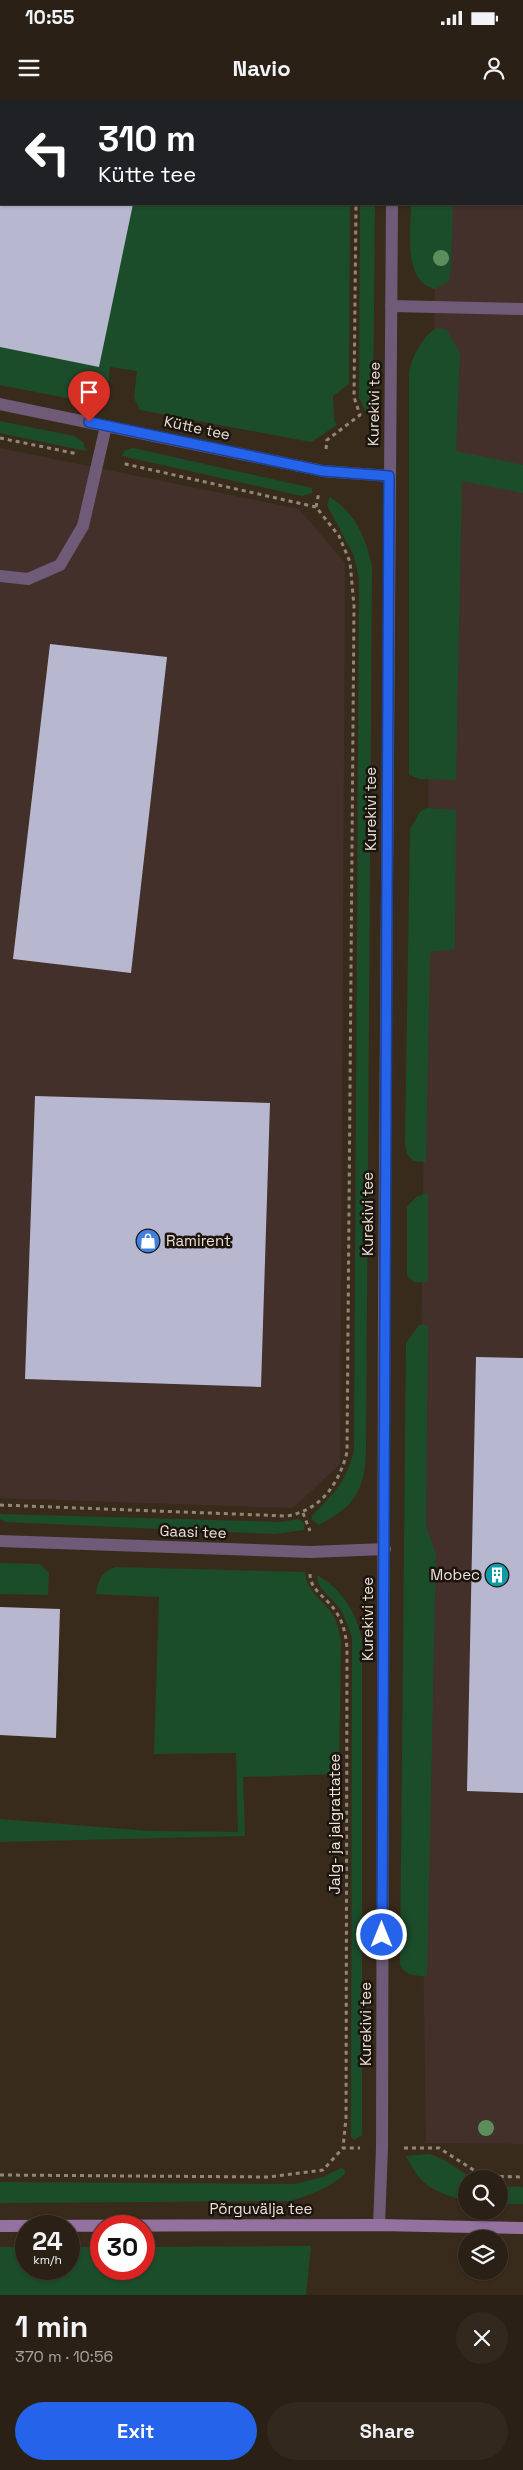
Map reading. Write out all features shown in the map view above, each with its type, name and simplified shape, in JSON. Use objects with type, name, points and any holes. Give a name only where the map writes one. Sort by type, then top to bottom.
[{"type":"street","name":"Kurekivi tee","points":[[379,2225],[382,2148],[389,476],[392,205]]},
{"type":"street","points":[[391,306],[523,309]]},
{"type":"street","name":"Kütte tee","points":[[0,404],[323,471],[389,476]]},
{"type":"street","points":[[0,576],[28,579],[60,564],[83,526],[106,426]]},
{"type":"street","name":"Gaasi tee","points":[[0,1541],[310,1552],[384,1549]]},
{"type":"street","name":"Põrguvälja tee","points":[[0,2226],[379,2225],[523,2228]]},
{"type":"path","points":[[316,506],[327,440],[360,415],[354,396],[356,205]]},
{"type":"path","points":[[0,438],[316,506],[339,536],[350,562],[354,606],[347,1452],[342,1472],[326,1495],[303,1513],[287,1516],[0,1505]]},
{"type":"path","name":"Jalg- ja jalgrattatee","points":[[303,1513],[310,1527],[310,1581],[318,1593],[334,1609],[345,1630],[346,2118],[343,2148]]},
{"type":"path","points":[[0,2176],[269,2177],[323,2170],[343,2148],[439,2148],[483,2176],[523,2177]]},
{"type":"shaded area","points":[[436,205],[523,205],[523,2144],[426,2143],[418,1589]]},
{"type":"shaded area","points":[[0,448],[299,509],[345,563],[340,1464],[293,1508],[0,1498]]},
{"type":"green space","points":[[0,205],[350,205],[349,384],[333,396],[334,419],[337,425],[311,442],[140,410],[134,398],[137,371],[110,367],[108,389],[99,398],[82,401],[0,385]]},
{"type":"green space","points":[[360,205],[375,205],[373,411],[367,415],[359,398]]},
{"type":"green space","points":[[411,205],[453,205],[449,281],[435,289],[424,284],[417,276],[413,265],[410,240]]},
{"type":"green space","points":[[436,328],[445,329],[448,332],[460,353],[456,451],[523,465],[523,493],[462,481],[456,780],[420,779],[409,775],[409,371],[419,347]]},
{"type":"green space","points":[[0,421],[74,436],[83,442],[86,451],[0,433]]},
{"type":"green space","points":[[133,448],[312,488],[312,493],[302,496],[122,456],[124,451]]},
{"type":"green space","points":[[330,497],[353,518],[366,545],[372,566],[366,1450],[363,1476],[356,1496],[341,1511],[319,1525],[312,1520],[312,1516],[343,1480],[354,1451],[359,579],[354,556],[327,505]]},
{"type":"green space","points":[[426,808],[456,810],[455,949],[430,952],[426,1162],[413,1161],[407,1154],[405,1143],[410,829],[420,812]]},
{"type":"green space","points":[[428,1193],[428,1282],[414,1282],[407,1276],[407,1207],[416,1197]]},
{"type":"green space","points":[[419,1325],[428,1325],[426,1527],[436,1554],[427,1976],[407,1973],[400,1963],[406,1343]]},
{"type":"green space","points":[[0,1514],[280,1522],[298,1519],[304,1523],[304,1530],[275,1534],[6,1522],[0,1519]]},
{"type":"green space","points":[[0,1563],[40,1564],[49,1573],[48,1595],[0,1594]]},
{"type":"green space","points":[[115,1567],[305,1572],[306,1579],[312,1590],[333,1615],[341,1642],[339,1774],[243,1777],[245,1836],[0,1842],[0,1819],[149,1831],[238,1832],[236,1753],[154,1754],[159,1597],[96,1594],[101,1578],[106,1572]]},
{"type":"green space","points":[[317,1575],[334,1587],[347,1602],[356,1619],[362,1639],[362,2135],[354,2140],[351,2137],[352,1637],[343,1614],[323,1590]]},
{"type":"green space","points":[[430,2154],[459,2170],[458,2199],[430,2187],[418,2176],[406,2156]]},
{"type":"green space","points":[[341,2168],[344,2169],[345,2174],[326,2187],[290,2201],[0,2203],[0,2182],[295,2184],[323,2177]]},
{"type":"green space","points":[[508,2186],[523,2187],[523,2204],[508,2204]]},
{"type":"green space","points":[[311,2246],[306,2295],[0,2295],[0,2247],[15,2247],[15,2280],[80,2280],[80,2247],[90,2247],[90,2280],[155,2280],[155,2247]]},
{"type":"building","points":[[0,205],[133,205],[99,367],[0,347]]},
{"type":"building","points":[[50,644],[167,657],[131,973],[13,959]]},
{"type":"building","name":"Ramirent","points":[[35,1096],[270,1103],[261,1387],[25,1379]]},
{"type":"building","name":"Mobec","points":[[476,1357],[523,1358],[523,1793],[467,1791]]},
{"type":"building","points":[[0,1607],[60,1609],[56,1738],[0,1735]]},
{"type":"place","name":"Ramirent","points":[[148,1241]]},
{"type":"place","name":"Mobec","points":[[497,1575]]},
{"type":"route","points":[[89,422],[323,471],[389,476],[382,1935]]}]
